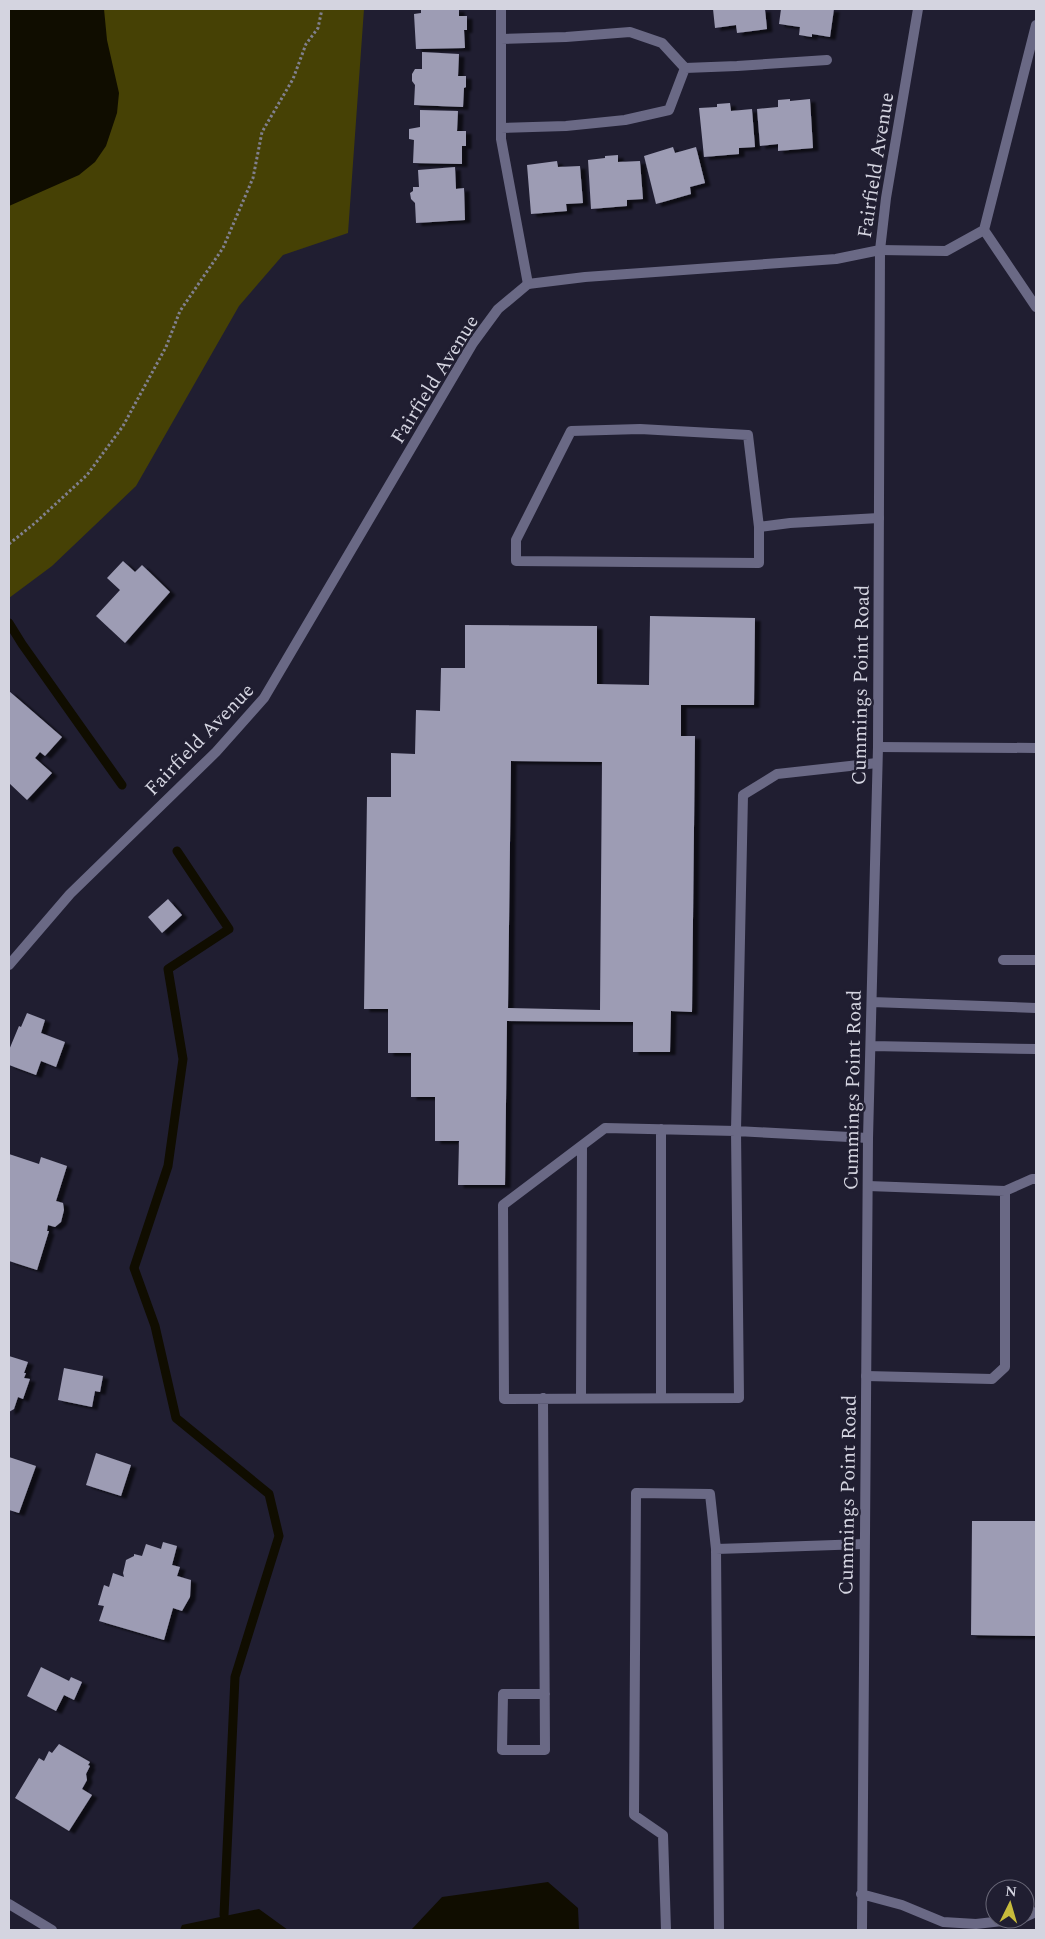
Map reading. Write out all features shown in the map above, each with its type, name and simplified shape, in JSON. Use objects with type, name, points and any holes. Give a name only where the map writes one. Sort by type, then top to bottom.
[{"type":"street","points":[[501,9],[501,139],[528,284]]},
{"type":"street","name":"Fairfield Avenue","points":[[9,965],[70,894],[216,752],[264,698],[473,343],[498,309],[528,284],[585,277],[836,259],[880,250],[886,198],[918,9]]},
{"type":"street","points":[[880,250],[946,251],[984,230],[1036,25]]},
{"type":"street","points":[[501,38],[566,38],[630,32],[662,43],[685,68],[827,60]]},
{"type":"street","points":[[501,128],[566,126],[625,120],[669,110],[685,68]]},
{"type":"street","points":[[984,230],[1036,307]]},
{"type":"street","name":"Cummings Point Road","points":[[862,1930],[868,1138],[878,747],[880,250]]},
{"type":"street","points":[[640,429],[748,435],[759,527],[759,563],[516,561],[516,540],[571,431],[640,429]]},
{"type":"street","points":[[759,527],[790,523],[879,518]]},
{"type":"street","points":[[878,747],[1036,748]]},
{"type":"street","points":[[868,1138],[736,1131],[605,1128],[503,1205],[504,1399],[739,1398],[736,1131],[743,795],[777,774],[877,763]]},
{"type":"street","points":[[1003,960],[1036,960]]},
{"type":"street","points":[[872,1002],[1036,1008]]},
{"type":"street","points":[[871,1046],[1036,1049]]},
{"type":"street","points":[[661,1129],[661,1398]]},
{"type":"street","points":[[581,1398],[582,1146]]},
{"type":"street","points":[[868,1186],[1005,1192],[1032,1179],[1036,1179]]},
{"type":"street","points":[[866,1376],[992,1379],[1005,1367],[1005,1192]]},
{"type":"street","points":[[543,1398],[545,1694],[545,1750],[502,1750],[503,1694],[545,1694]]},
{"type":"street","points":[[666,1930],[663,1835],[634,1814],[636,1493],[710,1494],[716,1549],[719,1930]]},
{"type":"street","points":[[716,1549],[864,1544]]},
{"type":"street","points":[[861,1894],[902,1905],[943,1922],[985,1923]]},
{"type":"street","points":[[9,1904],[52,1930]]},
{"type":"path","points":[[9,544],[87,475],[122,426],[166,347],[180,311],[222,248],[230,232],[253,178],[262,132],[293,79],[306,44],[318,28],[322,9]]},
{"type":"shaded area","points":[[9,9],[364,9],[348,233],[283,255],[239,306],[136,486],[52,566],[9,598]]},
{"type":"shaded area","points":[[9,9],[104,9],[107,40],[119,93],[117,113],[106,146],[95,162],[79,175],[9,206]]},
{"type":"shaded area","points":[[548,1882],[578,1908],[579,1930],[411,1930],[442,1897]]},
{"type":"shaded area","points":[[259,1909],[288,1930],[180,1930],[182,1925]]},
{"type":"building","points":[[421,9],[459,9],[459,16],[467,16],[467,30],[464,30],[465,48],[416,49],[414,14],[421,13]]},
{"type":"building","points":[[713,9],[765,9],[767,29],[737,33],[736,25],[715,28]]},
{"type":"building","points":[[781,9],[834,9],[830,37],[812,34],[812,37],[799,35],[800,27],[779,24]]},
{"type":"building","points":[[422,52],[459,54],[458,76],[466,76],[463,107],[414,105],[415,85],[412,81],[412,74],[415,69],[422,69]]},
{"type":"building","points":[[790,99],[790,101],[810,99],[813,148],[778,151],[778,144],[760,146],[757,109],[778,107],[778,100]]},
{"type":"building","points":[[730,103],[731,111],[752,109],[755,147],[739,148],[739,154],[704,157],[699,108],[717,107],[717,104]]},
{"type":"building","points":[[420,110],[458,111],[457,131],[466,131],[466,146],[462,146],[462,164],[413,163],[414,140],[409,139],[409,129],[420,127]]},
{"type":"building","points":[[673,147],[675,153],[696,147],[705,183],[690,187],[691,194],[656,204],[644,156]]},
{"type":"building","points":[[618,155],[618,162],[640,161],[643,199],[627,200],[627,206],[591,209],[588,160]]},
{"type":"building","points":[[557,161],[558,167],[580,166],[583,203],[566,204],[567,211],[531,214],[527,165]]},
{"type":"building","points":[[455,167],[456,189],[464,188],[465,220],[416,223],[415,203],[411,199],[410,193],[413,191],[413,187],[419,187],[418,170]]},
{"type":"building","points":[[123,561],[135,572],[142,565],[170,592],[125,643],[96,616],[120,590],[107,578]]},
{"type":"building","points":[[650,616],[755,618],[754,705],[681,705],[681,736],[695,736],[692,1012],[671,1011],[670,1052],[633,1052],[633,1022],[507,1021],[505,1185],[458,1185],[459,1141],[435,1141],[435,1097],[411,1097],[411,1053],[388,1053],[388,1009],[364,1009],[367,797],[391,797],[391,753],[415,754],[416,710],[440,711],[441,668],[465,668],[465,625],[597,626],[597,684],[649,685]],"holes":[[[511,761],[602,762],[600,1010],[508,1008]]]},
{"type":"building","points":[[9,691],[62,737],[45,756],[40,752],[35,758],[52,773],[27,800],[9,783]]},
{"type":"building","points":[[168,899],[182,915],[162,933],[148,917]]},
{"type":"building","points":[[27,1013],[45,1020],[41,1033],[65,1042],[56,1067],[41,1061],[36,1075],[9,1065],[9,1050],[19,1026],[21,1027]]},
{"type":"building","points":[[9,1154],[39,1164],[41,1157],[67,1166],[56,1201],[63,1203],[64,1210],[61,1222],[55,1227],[48,1225],[47,1231],[49,1231],[37,1270],[9,1261]]},
{"type":"building","points":[[9,1356],[28,1362],[24,1378],[30,1379],[23,1399],[18,1397],[14,1409],[9,1412]]},
{"type":"building","points":[[64,1368],[103,1376],[100,1392],[95,1391],[92,1407],[58,1400]]},
{"type":"building","points":[[96,1453],[131,1465],[121,1496],[86,1485]]},
{"type":"building","points":[[9,1457],[36,1466],[19,1513],[9,1510]]},
{"type":"building","points":[[972,1521],[1036,1521],[1036,1636],[971,1635]]},
{"type":"building","points":[[163,1542],[177,1546],[172,1565],[180,1567],[177,1576],[191,1580],[190,1597],[182,1611],[173,1608],[164,1640],[99,1621],[104,1606],[98,1605],[104,1585],[109,1587],[113,1573],[124,1577],[126,1560],[134,1556],[134,1554],[142,1556],[146,1544],[161,1549]]},
{"type":"building","points":[[41,1667],[69,1681],[71,1677],[82,1682],[74,1700],[64,1695],[56,1711],[27,1696]]},
{"type":"building","points":[[59,1744],[90,1762],[86,1774],[87,1780],[82,1789],[92,1795],[69,1831],[15,1798],[39,1758],[44,1761],[49,1751],[52,1753]]},
{"type":"waterway","points":[[9,623],[122,785]]},
{"type":"waterway","points":[[177,851],[229,929],[168,969],[183,1059],[168,1166],[134,1268],[155,1326],[176,1418],[269,1494],[279,1536],[235,1677],[224,1915]]}]
